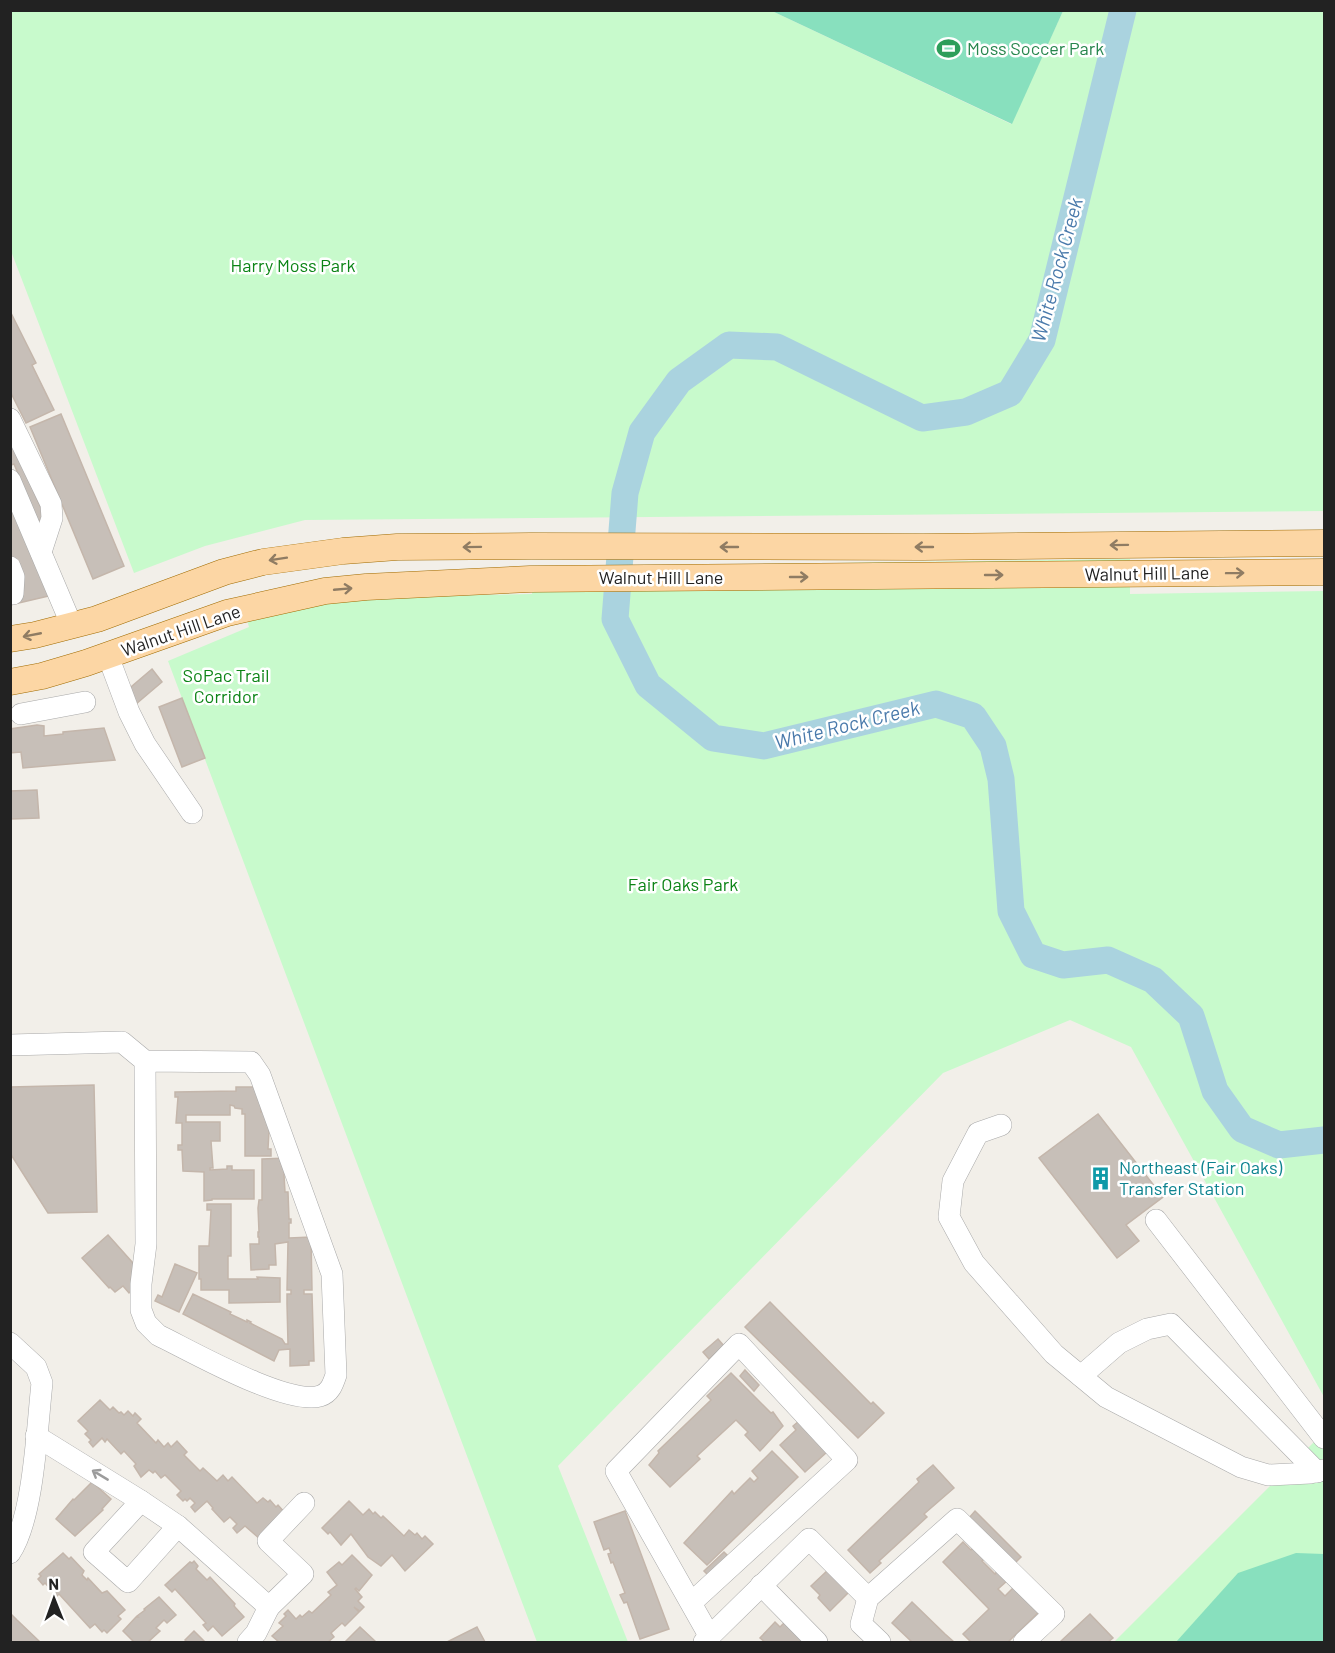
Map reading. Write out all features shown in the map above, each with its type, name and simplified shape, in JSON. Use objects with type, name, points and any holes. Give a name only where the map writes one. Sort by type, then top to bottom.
[{"type":"main road","name":"Walnut Hill Lane","points":[[10,639],[97,619],[224,572],[263,562],[303,555],[375,549],[531,546],[923,547],[1324,543]]},
{"type":"main road","name":"Walnut Hill Lane","points":[[15,681],[42,676],[97,660],[226,613],[325,591],[530,579],[1324,572]]},
{"type":"main road","points":[[72,626],[97,660]]},
{"type":"street","points":[[10,419],[51,504],[52,518],[41,552]]},
{"type":"street","points":[[11,481],[72,626]]},
{"type":"street","points":[[10,567],[15,577],[13,594],[10,594]]},
{"type":"street","points":[[97,660],[129,712],[145,744],[192,813]]},
{"type":"street","points":[[15,681],[23,708],[16,716]]},
{"type":"street","points":[[16,716],[85,702]]},
{"type":"street","points":[[10,1044],[122,1042],[146,1061],[251,1062],[260,1075],[332,1274],[336,1375],[332,1388],[321,1396],[304,1397],[259,1385],[158,1335],[146,1323],[141,1310],[146,1244],[146,1061]]},
{"type":"street","points":[[1001,1125],[978,1133],[953,1182],[949,1217],[974,1263],[1054,1354],[1106,1397],[1241,1467],[1268,1475],[1321,1471]]},
{"type":"street","points":[[1155,1220],[1324,1438]]},
{"type":"street","points":[[1081,1376],[1119,1344],[1147,1329],[1171,1324],[1321,1471]]},
{"type":"street","points":[[10,1343],[36,1367],[42,1383],[29,1494],[16,1519],[10,1553]]},
{"type":"street","points":[[692,1603],[847,1460],[738,1344],[616,1471],[692,1603],[707,1640],[809,1539],[868,1598]]},
{"type":"street","points":[[36,1436],[178,1526],[269,1607]]},
{"type":"street","points":[[141,1501],[94,1552],[128,1581],[178,1526]]},
{"type":"street","points":[[248,1642],[256,1633],[269,1607],[303,1574],[268,1541],[304,1503]]},
{"type":"street","points":[[880,1642],[861,1624],[868,1598],[957,1519],[1054,1614],[1024,1642]]},
{"type":"street","points":[[761,1585],[817,1642]]},
{"type":"green space","name":"Harry Moss Park","points":[[11,11],[772,11],[1011,124],[1063,11],[1324,11],[1324,511],[305,520],[205,546],[134,573],[11,251]]},
{"type":"green space","name":"Moss Soccer Park","points":[[772,11],[1063,11],[1012,124]]},
{"type":"green space","name":"Fair Oaks Park","points":[[1130,559],[1130,594],[1324,591],[1324,1397],[1131,1047],[1070,1020],[943,1073],[558,1466],[628,1642],[537,1642],[168,661],[249,627],[247,620],[308,601],[532,594],[536,567]]},
{"type":"green space","points":[[1324,1432],[1324,1642],[1114,1642]]},
{"type":"green space","points":[[1296,1553],[1324,1554],[1324,1642],[1176,1642],[1238,1573]]},
{"type":"building","points":[[10,311],[36,363],[32,365],[54,410],[26,423],[10,391]]},
{"type":"building","points":[[61,414],[124,566],[93,579],[30,427]]},
{"type":"building","points":[[10,435],[45,518],[38,521],[14,464],[10,463]]},
{"type":"building","points":[[10,495],[53,595],[10,605]]},
{"type":"building","points":[[152,669],[162,682],[136,704],[125,692]]},
{"type":"building","points":[[182,698],[205,758],[182,767],[159,707]]},
{"type":"building","points":[[44,726],[44,736],[104,728],[115,760],[23,768],[21,752],[10,753],[10,729]]},
{"type":"building","points":[[37,790],[39,818],[11,819],[10,791]]},
{"type":"building","points":[[94,1085],[97,1212],[48,1213],[10,1153],[10,1087]]},
{"type":"building","points":[[236,1087],[261,1087],[261,1112],[270,1112],[268,1149],[271,1149],[271,1156],[245,1156],[245,1114],[242,1114],[242,1109],[230,1105],[230,1115],[186,1115],[186,1122],[220,1122],[220,1141],[211,1141],[213,1168],[210,1170],[227,1169],[227,1166],[232,1166],[232,1170],[254,1170],[254,1199],[204,1201],[204,1172],[183,1171],[182,1150],[178,1150],[178,1145],[182,1145],[182,1123],[176,1123],[178,1097],[175,1097],[175,1092],[236,1091]]},
{"type":"building","name":"Northeast (Fair Oaks) Transfer Station","points":[[1098,1114],[1163,1197],[1126,1225],[1139,1241],[1117,1258],[1039,1158]]},
{"type":"building","points":[[287,1158],[284,1175],[285,1192],[288,1192],[289,1219],[291,1219],[289,1238],[311,1237],[312,1290],[304,1290],[304,1294],[312,1294],[314,1361],[309,1361],[309,1365],[290,1366],[290,1349],[279,1350],[274,1361],[183,1314],[193,1294],[231,1312],[230,1314],[251,1322],[288,1344],[287,1294],[291,1294],[291,1290],[287,1290],[288,1242],[275,1244],[276,1265],[269,1265],[269,1269],[251,1270],[250,1244],[259,1244],[258,1208],[259,1200],[262,1200],[262,1159]]},
{"type":"building","points":[[207,1204],[231,1204],[231,1256],[228,1256],[228,1279],[280,1278],[280,1302],[229,1303],[229,1290],[201,1290],[199,1246],[209,1246],[211,1210],[207,1210]]},
{"type":"building","points":[[108,1235],[141,1272],[138,1284],[129,1293],[123,1286],[115,1292],[109,1288],[82,1258]]},
{"type":"building","points":[[175,1264],[197,1273],[179,1312],[155,1301],[158,1295],[162,1297]]},
{"type":"building","points":[[770,1302],[871,1404],[873,1402],[884,1413],[858,1438],[745,1327]]},
{"type":"building","points":[[718,1339],[724,1346],[709,1359],[703,1352]]},
{"type":"building","points":[[745,1370],[759,1385],[754,1391],[740,1376]]},
{"type":"building","points":[[731,1373],[771,1413],[773,1412],[783,1426],[760,1451],[745,1435],[748,1432],[736,1420],[697,1456],[700,1459],[670,1487],[649,1465],[659,1453],[658,1451],[711,1400],[707,1396]]},
{"type":"building","points":[[100,1400],[110,1410],[113,1407],[124,1415],[128,1411],[133,1416],[135,1413],[141,1419],[137,1423],[156,1443],[158,1440],[164,1447],[168,1443],[171,1447],[177,1441],[187,1452],[184,1455],[200,1471],[203,1468],[217,1481],[223,1475],[228,1481],[232,1477],[257,1503],[263,1498],[268,1502],[270,1500],[286,1514],[260,1539],[245,1526],[237,1533],[233,1528],[237,1524],[230,1517],[224,1522],[207,1501],[195,1512],[191,1507],[195,1503],[190,1498],[183,1501],[177,1495],[181,1491],[165,1475],[161,1478],[155,1471],[153,1473],[149,1470],[141,1477],[134,1466],[136,1464],[124,1451],[121,1454],[107,1439],[105,1442],[102,1438],[93,1447],[89,1442],[91,1440],[85,1434],[88,1431],[78,1421]]},
{"type":"building","points":[[799,1421],[827,1452],[805,1472],[780,1445],[796,1430],[793,1426]]},
{"type":"building","points":[[772,1451],[798,1477],[707,1565],[684,1543],[732,1491],[734,1494],[750,1478],[754,1482],[758,1478],[752,1471]]},
{"type":"building","points":[[933,1465],[954,1488],[924,1514],[927,1517],[879,1561],[881,1563],[870,1573],[848,1550],[919,1482],[917,1479]]},
{"type":"building","points":[[92,1482],[111,1499],[103,1510],[75,1536],[56,1519]]},
{"type":"building","points":[[349,1501],[363,1515],[369,1509],[381,1518],[383,1516],[404,1536],[409,1530],[415,1535],[417,1533],[422,1539],[425,1536],[433,1544],[405,1571],[392,1555],[381,1566],[368,1557],[351,1534],[341,1545],[330,1532],[328,1534],[322,1528]]},
{"type":"building","points":[[625,1511],[669,1629],[640,1639],[627,1602],[624,1603],[620,1595],[625,1593],[613,1562],[611,1563],[608,1554],[611,1553],[609,1548],[604,1550],[594,1522]]},
{"type":"building","points":[[975,1511],[1021,1557],[1014,1564],[969,1518]]},
{"type":"building","points":[[963,1542],[971,1550],[974,1547],[985,1558],[982,1561],[995,1574],[998,1570],[1008,1580],[998,1589],[1005,1596],[1018,1583],[1043,1608],[1008,1642],[971,1642],[963,1634],[989,1609],[943,1562]]},
{"type":"building","points":[[724,1552],[731,1559],[711,1578],[704,1571]]},
{"type":"building","points":[[63,1553],[69,1559],[71,1557],[84,1571],[82,1575],[87,1580],[88,1578],[102,1593],[107,1591],[125,1610],[118,1616],[121,1619],[107,1633],[104,1630],[102,1632],[95,1624],[90,1628],[59,1594],[57,1596],[38,1579],[41,1576],[39,1574]]},
{"type":"building","points":[[352,1555],[372,1575],[359,1591],[355,1589],[362,1597],[358,1601],[364,1607],[360,1611],[354,1607],[359,1612],[345,1626],[342,1623],[331,1633],[334,1637],[328,1642],[279,1642],[272,1636],[283,1626],[279,1623],[288,1610],[296,1619],[300,1615],[302,1617],[309,1611],[312,1613],[331,1595],[328,1592],[337,1585],[327,1572],[339,1562],[342,1565]]},
{"type":"building","points":[[194,1561],[198,1566],[196,1569],[207,1580],[210,1577],[244,1617],[222,1636],[213,1626],[208,1631],[203,1625],[206,1623],[175,1589],[172,1592],[165,1585]]},
{"type":"building","points":[[829,1569],[850,1591],[830,1611],[811,1586]]},
{"type":"building","points":[[159,1597],[176,1615],[167,1623],[164,1620],[156,1628],[160,1631],[148,1642],[134,1642],[123,1631]]},
{"type":"building","points":[[912,1602],[954,1642],[912,1642],[892,1623]]},
{"type":"building","points":[[11,1614],[17,1620],[40,1642],[10,1642]]},
{"type":"building","points":[[1090,1614],[1113,1638],[1108,1642],[1060,1642]]},
{"type":"building","points":[[775,1622],[780,1627],[785,1622],[804,1642],[765,1642],[760,1638]]},
{"type":"building","points":[[360,1627],[376,1642],[345,1642]]},
{"type":"building","points":[[477,1627],[485,1642],[447,1642]]},
{"type":"building","points":[[194,1631],[205,1642],[185,1640]]},
{"type":"waterway","name":"White Rock Creek","points":[[1123,10],[1042,340],[1010,393],[966,412],[922,418],[777,347],[729,345],[679,381],[642,432],[625,493],[615,619],[648,685],[713,738],[764,746],[936,704],[973,716],[993,746],[1001,779],[1011,911],[1033,955],[1063,965],[1108,960],[1153,980],[1191,1016],[1215,1091],[1242,1129],[1279,1145],[1324,1140]]},
{"type":"place","name":"Moss Soccer Park","points":[[949,49]]},
{"type":"place","name":"Northeast (Fair Oaks) Transfer Station","points":[[1101,1178]]},
{"type":"park label","name":"SoPac Trail Corridor","points":[[226,686]]}]
